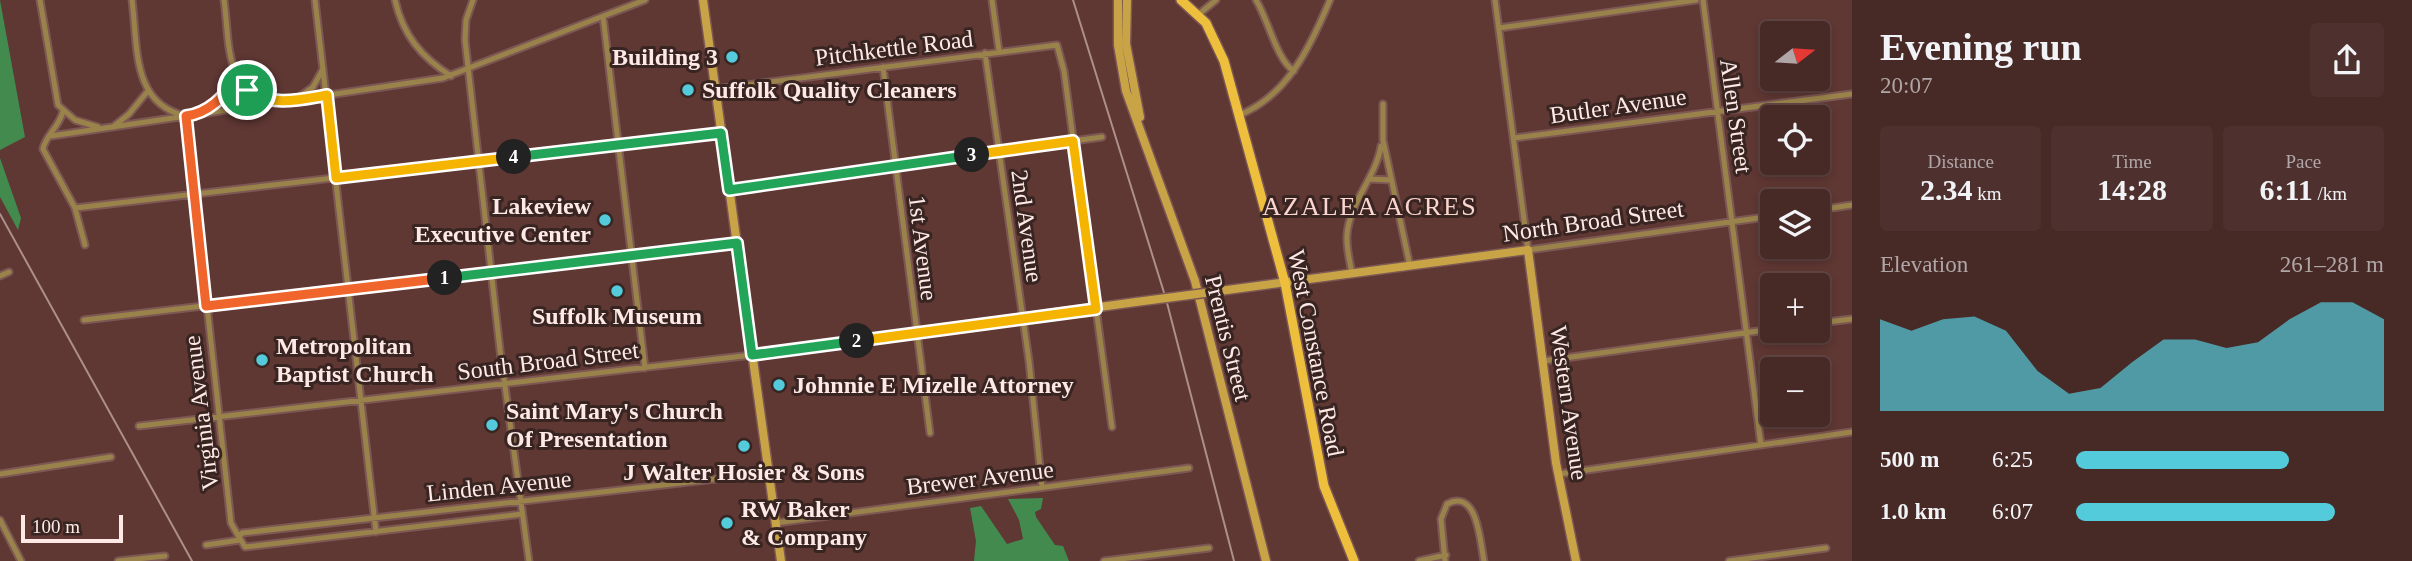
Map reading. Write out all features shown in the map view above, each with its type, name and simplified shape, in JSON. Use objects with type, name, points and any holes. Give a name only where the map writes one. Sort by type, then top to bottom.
[{"type":"main road","name":"West Constance Road","points":[[1181,0],[1199,14],[1220,48],[1285,283],[1321,477],[1330,508],[1354,561]]},
{"type":"street","points":[[40,0],[55,97],[63,111],[82,123],[105,128]]},
{"type":"street","points":[[132,0],[147,92],[164,108],[186,116]]},
{"type":"street","points":[[224,0],[237,79],[255,96],[280,102]]},
{"type":"street","points":[[315,0],[376,532]]},
{"type":"street","points":[[395,0],[408,37],[426,58],[450,76]]},
{"type":"street","points":[[472,0],[465,30],[468,70],[529,561]]},
{"type":"street","points":[[51,136],[450,76],[645,0]]},
{"type":"street","points":[[703,0],[781,561]]},
{"type":"street","points":[[992,0],[999,51]]},
{"type":"street","name":"Prentis Street","points":[[1118,0],[1121,69],[1129,100],[1142,127],[1198,292],[1266,561]]},
{"type":"street","name":"Prentis Street","points":[[1127,0],[1126,44],[1142,127]]},
{"type":"street","points":[[1199,14],[1216,0]]},
{"type":"street","points":[[1256,0],[1268,22],[1282,60],[1294,71]]},
{"type":"street","points":[[1240,115],[1271,98],[1294,71],[1330,0]]},
{"type":"street","points":[[1495,0],[1528,250]]},
{"type":"street","points":[[1499,28],[1696,0]]},
{"type":"street","name":"Allen Street","points":[[1703,0],[1761,444]]},
{"type":"street","points":[[603,16],[645,368]]},
{"type":"street","name":"Pitchkettle Road","points":[[715,89],[1053,44],[1059,48],[1063,64],[1073,141]]},
{"type":"street","name":"2nd Avenue","points":[[985,53],[1023,319],[1042,487]]},
{"type":"street","points":[[292,100],[313,87],[324,64]]},
{"type":"street","name":"1st Avenue","points":[[883,67],[930,433]]},
{"type":"street","points":[[196,115],[216,103],[237,79]]},
{"type":"street","points":[[113,127],[129,114],[147,92]]},
{"type":"street","name":"Butler Avenue","points":[[1514,138],[1852,93]]},
{"type":"street","points":[[1352,274],[1347,242],[1348,224],[1377,162],[1382,139],[1383,104]]},
{"type":"street","points":[[63,111],[43,149],[75,208],[85,245]]},
{"type":"street","name":"Virginia Avenue","points":[[186,116],[231,523],[239,538]]},
{"type":"street","points":[[75,208],[721,133]]},
{"type":"street","points":[[729,190],[1102,137]]},
{"type":"street","points":[[1382,139],[1410,266]]},
{"type":"street","points":[[1073,141],[1112,428]]},
{"type":"street","points":[[1369,179],[1391,180]]},
{"type":"street","points":[[1830,208],[1852,205]]},
{"type":"street","name":"North Broad Street","points":[[752,355],[1760,218]]},
{"type":"street","points":[[84,320],[737,243]]},
{"type":"street","name":"Western Avenue","points":[[1528,250],[1559,474],[1576,561]]},
{"type":"street","points":[[0,276],[9,272]]},
{"type":"street","points":[[1830,321],[1852,318]]},
{"type":"street","points":[[1543,361],[1760,331]]},
{"type":"street","name":"South Broad Street","points":[[139,426],[752,355]]},
{"type":"street","points":[[1559,474],[1852,432]]},
{"type":"street","points":[[0,474],[111,457]]},
{"type":"street","name":"Brewer Avenue","points":[[775,523],[1189,468]]},
{"type":"street","name":"Linden Avenue","points":[[206,545],[239,538],[242,533],[769,473]]},
{"type":"street","points":[[1419,561],[1446,558],[1441,514],[1451,501],[1462,501],[1474,511],[1484,561]]},
{"type":"street","name":"Linden Avenue","points":[[239,538],[245,547],[522,514]]},
{"type":"street","points":[[0,520],[21,561]]},
{"type":"street","points":[[1104,561],[1209,548]]},
{"type":"street","points":[[1729,561],[1826,548]]},
{"type":"street","points":[[118,561],[164,556]]},
{"type":"green space","points":[[0,0],[25,137],[0,150]]},
{"type":"green space","points":[[0,158],[21,218],[18,230],[0,197]]},
{"type":"green space","points":[[1043,498],[1041,509],[1035,512],[1036,517],[1055,545],[1063,546],[1069,561],[974,561],[976,541],[970,508],[981,506],[1007,544],[1023,539],[1019,520],[1008,499]]},
{"type":"railway","points":[[1073,0],[1166,299],[1234,561]]},
{"type":"railway","points":[[0,214],[192,561]]},
{"type":"place","name":"Building 3","points":[[732,57]]},
{"type":"place","name":"Suffolk Quality Cleaners","points":[[688,90]]},
{"type":"place","name":"Lakeview Executive Center","points":[[605,220]]},
{"type":"place","name":"Suffolk Museum","points":[[617,291]]},
{"type":"place","name":"Metropolitan Baptist Church","points":[[262,360]]},
{"type":"place","name":"Johnnie E Mizelle Attorney","points":[[779,385]]},
{"type":"place","name":"Saint Mary's Church Of Presentation","points":[[492,425]]},
{"type":"place","name":"J Walter Hosier & Sons","points":[[744,446]]},
{"type":"place","name":"RW Baker & Company","points":[[727,523]]},
{"type":"district","name":"AZALEA ACRES","points":[[1370,206]]},
{"type":"route","points":[[237,79],[247,90],[262,99],[280,102],[327,95],[336,178],[721,133],[729,190],[1073,141],[1096,309],[752,355],[737,243],[206,306],[186,116],[196,115],[216,103],[237,79]]}]
